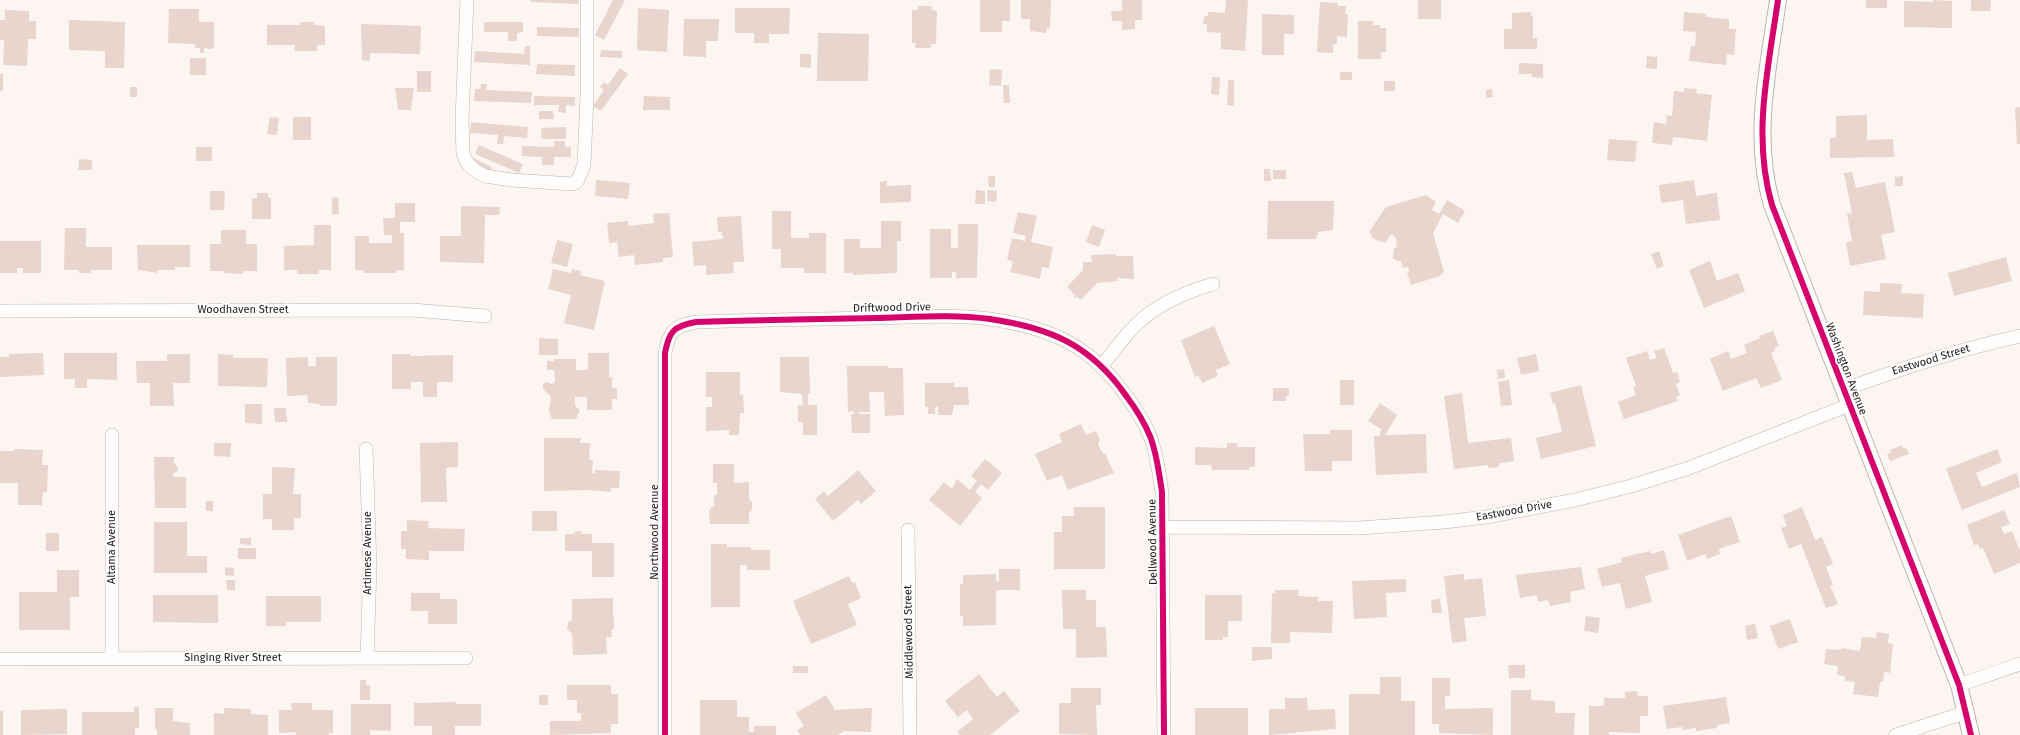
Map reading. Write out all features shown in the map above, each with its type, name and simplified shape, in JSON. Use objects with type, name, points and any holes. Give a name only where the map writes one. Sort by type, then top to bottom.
[{"type":"street","points":[[467,0],[462,120],[463,154],[468,164],[485,176],[512,180],[572,184],[577,182],[584,165],[587,96],[587,0]]},
{"type":"street","name":"Washington Avenue","points":[[1778,0],[1761,124],[1761,153],[1765,182],[1772,206],[1959,685],[1971,735]]},
{"type":"street","points":[[1102,365],[1130,330],[1151,312],[1171,300],[1213,284]]},
{"type":"street","name":"Woodhaven Street","points":[[0,311],[412,310],[485,316]]},
{"type":"street","name":"Driftwood Drive","points":[[673,330],[684,324],[696,322],[913,317],[989,319],[1020,324],[1049,333],[1088,353],[1102,365]]},
{"type":"street","name":"Northwood Avenue","points":[[665,735],[664,353],[667,340],[673,330]]},
{"type":"street","name":"Eastwood Street","points":[[1846,397],[1913,364],[1970,347],[2020,336]]},
{"type":"street","name":"Dellwood Avenue","points":[[1102,365],[1117,382],[1140,415],[1150,436],[1156,456],[1162,492],[1164,735]]},
{"type":"street","name":"Eastwood Drive","points":[[1163,527],[1359,528],[1444,522],[1486,517],[1575,500],[1631,486],[1689,468],[1846,397]]},
{"type":"street","name":"Altama Avenue","points":[[112,436],[112,658]]},
{"type":"street","name":"Artimese Avenue","points":[[366,448],[370,567],[367,657]]},
{"type":"street","name":"Middlewood Street","points":[[908,530],[910,735]]},
{"type":"street","name":"Singing River Street","points":[[0,659],[367,657],[466,658]]},
{"type":"street","points":[[1959,685],[2020,664]]},
{"type":"street","points":[[1896,735],[1966,712]]},
{"type":"building","points":[[531,0],[579,0],[578,4],[531,2]]},
{"type":"building","points":[[613,0],[625,0],[604,40],[595,35]]},
{"type":"building","points":[[980,0],[1010,0],[1010,21],[1002,21],[1002,32],[980,32]]},
{"type":"building","points":[[1021,0],[1051,0],[1050,29],[1047,28],[1046,33],[1030,31],[1030,19],[1021,19]]},
{"type":"building","points":[[1122,0],[1142,0],[1142,20],[1135,20],[1135,29],[1122,30],[1122,21],[1112,21],[1111,11],[1122,11]]},
{"type":"building","points":[[1226,0],[1248,0],[1245,51],[1221,49],[1221,33],[1207,32],[1207,24],[1203,24],[1204,16],[1208,16],[1208,12],[1225,13]]},
{"type":"building","points":[[1418,0],[1441,0],[1441,19],[1418,19]]},
{"type":"building","points":[[1866,0],[1887,0],[1887,8],[1866,8]]},
{"type":"building","points":[[1933,0],[1952,1],[1952,28],[1904,27],[1904,1],[1933,2]]},
{"type":"building","points":[[1971,0],[1991,0],[1990,11],[1971,11]]},
{"type":"building","points":[[1320,2],[1338,3],[1338,6],[1346,6],[1345,14],[1348,14],[1347,37],[1337,36],[1337,44],[1333,44],[1333,53],[1317,52]]},
{"type":"building","points":[[918,6],[932,6],[931,10],[937,11],[936,44],[931,44],[931,48],[915,48],[916,43],[912,43],[912,10],[918,10]]},
{"type":"building","points":[[638,8],[669,10],[667,52],[637,50]]},
{"type":"building","points":[[735,8],[790,8],[789,34],[769,34],[769,43],[754,43],[754,33],[735,33]]},
{"type":"building","points":[[169,9],[199,9],[199,22],[214,22],[214,48],[204,48],[204,53],[200,53],[200,48],[195,48],[195,44],[168,43]]},
{"type":"building","points":[[5,10],[29,11],[29,21],[36,21],[36,39],[28,39],[27,66],[3,65],[4,40],[0,40],[0,20],[5,20]]},
{"type":"building","points":[[1531,12],[1531,16],[1533,16],[1533,38],[1537,38],[1537,49],[1504,49],[1504,29],[1512,29],[1512,13]]},
{"type":"building","points":[[1684,12],[1706,14],[1706,17],[1729,19],[1729,29],[1736,29],[1734,55],[1727,54],[1726,65],[1689,61],[1691,46],[1695,46],[1696,32],[1683,31]]},
{"type":"building","points":[[1262,14],[1294,15],[1294,34],[1284,34],[1284,55],[1262,55]]},
{"type":"building","points":[[684,19],[719,19],[718,41],[706,41],[706,57],[683,56]]},
{"type":"building","points":[[69,20],[125,22],[124,68],[105,68],[105,51],[69,50]]},
{"type":"building","points":[[1358,21],[1373,21],[1373,25],[1380,25],[1380,28],[1386,28],[1386,52],[1381,52],[1381,59],[1358,59]]},
{"type":"building","points":[[300,22],[314,22],[314,25],[325,26],[325,45],[317,45],[317,51],[294,51],[295,45],[267,45],[267,25],[300,25]]},
{"type":"building","points":[[484,22],[523,22],[523,32],[517,33],[517,41],[508,41],[508,32],[484,32]]},
{"type":"building","points":[[361,24],[421,26],[420,54],[370,53],[370,61],[362,60]]},
{"type":"building","points":[[537,27],[579,28],[579,37],[537,36]]},
{"type":"building","points":[[818,33],[869,34],[868,81],[817,81]]},
{"type":"building","points":[[525,46],[530,46],[530,65],[474,62],[475,51],[524,54]]},
{"type":"building","points":[[601,50],[622,51],[622,58],[600,57]]},
{"type":"building","points":[[800,54],[811,54],[811,68],[800,67]]},
{"type":"building","points":[[1647,56],[1657,57],[1657,69],[1646,68]]},
{"type":"building","points":[[190,58],[206,58],[206,75],[190,75]]},
{"type":"building","points":[[1519,63],[1543,64],[1543,78],[1532,77],[1532,74],[1519,74]]},
{"type":"building","points":[[537,64],[575,65],[575,76],[536,74]]},
{"type":"building","points":[[620,68],[628,74],[601,111],[593,106],[604,90],[600,87],[604,82],[608,85]]},
{"type":"building","points":[[990,69],[1002,70],[1001,86],[989,85]]},
{"type":"building","points":[[417,71],[431,71],[431,92],[417,92]]},
{"type":"building","points":[[1340,72],[1352,72],[1352,80],[1340,80]]},
{"type":"building","points":[[0,74],[3,74],[3,91],[0,91]]},
{"type":"building","points":[[1212,77],[1220,77],[1219,95],[1211,94]]},
{"type":"building","points":[[1228,80],[1234,80],[1234,106],[1227,105]]},
{"type":"building","points":[[1384,81],[1395,81],[1395,91],[1384,91]]},
{"type":"building","points":[[481,84],[487,84],[486,90],[532,92],[531,103],[474,101],[475,89],[480,89]]},
{"type":"building","points":[[1003,85],[1009,85],[1010,103],[1004,103]]},
{"type":"building","points":[[130,87],[137,87],[137,97],[130,97]]},
{"type":"building","points":[[395,88],[414,88],[411,110],[398,110]]},
{"type":"building","points":[[1684,88],[1697,89],[1696,93],[1712,95],[1707,141],[1673,137],[1672,145],[1652,143],[1654,122],[1666,124],[1667,115],[1672,116],[1674,91],[1684,92]]},
{"type":"building","points":[[1492,89],[1493,97],[1486,98],[1486,90]]},
{"type":"building","points":[[534,96],[575,97],[575,106],[566,105],[566,113],[558,112],[559,105],[534,105]]},
{"type":"building","points":[[644,96],[670,97],[670,110],[643,110]]},
{"type":"building","points":[[2020,107],[2020,144],[2017,144],[2015,108]]},
{"type":"building","points":[[539,111],[553,111],[554,119],[539,119]]},
{"type":"building","points":[[1867,115],[1867,140],[1893,139],[1894,157],[1830,158],[1830,138],[1836,138],[1836,116]]},
{"type":"building","points":[[270,117],[279,118],[277,135],[267,134]]},
{"type":"building","points":[[293,117],[311,117],[311,140],[293,140]]},
{"type":"building","points":[[471,122],[528,127],[527,138],[504,136],[503,144],[497,144],[498,135],[470,133]]},
{"type":"building","points":[[566,127],[566,139],[542,139],[541,128]]},
{"type":"building","points":[[1609,139],[1637,141],[1635,162],[1607,160]]},
{"type":"building","points":[[554,141],[565,141],[565,147],[571,147],[571,157],[554,157],[554,165],[542,165],[542,157],[522,156],[522,146],[554,147]]},
{"type":"building","points":[[479,145],[523,164],[519,173],[475,154]]},
{"type":"building","points":[[196,147],[212,147],[212,161],[196,161]]},
{"type":"building","points":[[474,158],[493,168],[490,173],[471,164]]},
{"type":"building","points":[[79,159],[92,160],[92,170],[78,170]]},
{"type":"building","points":[[1264,169],[1270,169],[1271,181],[1264,181]]},
{"type":"building","points":[[1273,170],[1286,170],[1286,179],[1273,179]]},
{"type":"building","points":[[1852,172],[1856,188],[1885,182],[1895,232],[1881,235],[1886,259],[1850,266],[1846,242],[1852,241],[1847,214],[1852,213],[1844,173]]},
{"type":"building","points":[[988,176],[995,176],[995,187],[989,187]]},
{"type":"building","points":[[1903,176],[1903,186],[1895,186],[1895,177]]},
{"type":"building","points":[[596,180],[630,183],[628,199],[595,196]]},
{"type":"building","points":[[1694,180],[1696,196],[1717,193],[1720,220],[1686,224],[1683,200],[1661,203],[1659,185]]},
{"type":"building","points":[[887,181],[887,186],[911,185],[911,202],[880,203],[880,182]]},
{"type":"building","points":[[976,190],[985,191],[985,204],[975,204]]},
{"type":"building","points":[[988,190],[997,191],[996,202],[987,201]]},
{"type":"building","points":[[210,191],[225,191],[224,210],[210,210]]},
{"type":"building","points":[[257,193],[268,193],[268,198],[271,198],[271,219],[252,219],[252,198],[257,198]]},
{"type":"building","points":[[1426,195],[1436,202],[1432,210],[1439,214],[1447,200],[1465,211],[1458,223],[1443,214],[1433,233],[1444,272],[1440,276],[1411,285],[1407,273],[1409,272],[1408,267],[1403,268],[1401,261],[1397,261],[1393,258],[1394,248],[1397,247],[1396,238],[1391,234],[1385,243],[1380,242],[1371,237],[1372,235],[1369,232],[1386,207]]},
{"type":"building","points":[[338,197],[339,214],[332,214],[332,198]]},
{"type":"building","points":[[1268,201],[1334,201],[1333,230],[1318,232],[1316,239],[1267,239]]},
{"type":"building","points":[[395,203],[415,203],[415,222],[400,222],[400,233],[404,233],[404,270],[396,270],[396,273],[364,273],[364,270],[355,270],[355,236],[369,236],[369,243],[392,243],[392,235],[384,235],[383,218],[395,218]]},
{"type":"building","points":[[461,206],[500,207],[499,215],[485,215],[484,263],[440,262],[440,236],[461,236]]},
{"type":"building","points":[[772,211],[791,211],[791,238],[809,238],[809,233],[826,233],[826,273],[804,273],[804,268],[781,268],[781,249],[772,249]]},
{"type":"building","points":[[1018,212],[1037,216],[1031,242],[1053,247],[1049,268],[1042,267],[1040,279],[1010,272],[1013,261],[1007,260],[1012,238],[1025,241],[1026,236],[1013,233]]},
{"type":"building","points":[[669,213],[673,257],[663,258],[663,262],[635,265],[634,255],[619,257],[617,242],[609,243],[607,223],[628,221],[629,226],[654,223],[653,214]]},
{"type":"building","points":[[741,216],[744,262],[733,262],[734,273],[706,275],[706,265],[694,266],[692,242],[723,239],[722,232],[718,232],[717,217]]},
{"type":"building","points":[[881,221],[901,221],[901,241],[897,241],[897,273],[853,275],[853,273],[844,273],[844,239],[860,239],[860,248],[881,248]]},
{"type":"building","points":[[958,224],[978,224],[977,278],[956,278],[956,272],[952,272],[952,278],[930,278],[930,229],[951,229],[951,248],[958,248]]},
{"type":"building","points":[[314,225],[331,225],[331,270],[319,270],[319,274],[297,274],[297,270],[284,270],[284,246],[314,245]]},
{"type":"building","points":[[1092,225],[1105,230],[1099,247],[1086,242]]},
{"type":"building","points":[[65,228],[86,228],[86,247],[112,247],[112,270],[91,270],[91,273],[79,273],[79,270],[64,270]]},
{"type":"building","points":[[221,230],[246,230],[246,244],[257,244],[257,271],[243,271],[243,274],[224,273],[224,271],[210,271],[210,244],[221,244]]},
{"type":"building","points":[[557,240],[573,244],[567,267],[551,263]]},
{"type":"building","points":[[0,241],[41,241],[41,273],[23,273],[23,268],[17,268],[17,273],[0,273]]},
{"type":"building","points":[[137,245],[190,245],[190,267],[175,267],[175,270],[157,270],[157,273],[138,270]]},
{"type":"building","points":[[1659,251],[1664,266],[1657,269],[1651,254]]},
{"type":"building","points":[[1116,254],[1116,256],[1133,256],[1134,279],[1117,278],[1118,281],[1097,283],[1081,300],[1077,297],[1075,298],[1075,295],[1067,287],[1083,270],[1083,262],[1092,262],[1091,255]]},
{"type":"building","points":[[2006,257],[2012,281],[1954,296],[1948,273]]},
{"type":"building","points":[[1710,261],[1717,281],[1738,273],[1745,291],[1704,308],[1689,270]]},
{"type":"building","points":[[553,269],[571,273],[572,269],[581,271],[580,275],[605,281],[594,330],[564,323],[571,295],[548,289]]},
{"type":"building","points":[[1880,283],[1902,284],[1901,293],[1924,294],[1923,318],[1863,315],[1864,291],[1880,292]]},
{"type":"building","points":[[1214,326],[1230,364],[1216,370],[1218,376],[1202,383],[1198,375],[1195,377],[1181,340]]},
{"type":"building","points":[[1773,331],[1779,346],[1774,348],[1775,351],[1771,353],[1782,380],[1761,388],[1756,378],[1723,391],[1710,359],[1728,351],[1731,359],[1747,353],[1744,345],[1760,338],[1759,336]]},
{"type":"building","points":[[539,338],[558,339],[558,355],[539,355]]},
{"type":"building","points":[[1664,348],[1673,373],[1677,372],[1680,382],[1676,384],[1680,395],[1676,397],[1678,401],[1624,419],[1618,402],[1636,395],[1633,387],[1636,386],[1626,358],[1647,351],[1650,360],[1657,358],[1654,351]]},
{"type":"building","points":[[43,353],[44,375],[0,377],[0,357],[9,357],[9,354]]},
{"type":"building","points":[[64,353],[117,353],[117,380],[87,379],[87,388],[75,388],[75,379],[64,379]]},
{"type":"building","points":[[588,353],[609,353],[609,377],[612,377],[612,388],[617,388],[617,399],[612,399],[612,410],[587,410],[587,397],[575,397],[575,406],[580,410],[575,419],[552,419],[549,411],[551,397],[543,389],[543,384],[547,382],[552,384],[555,382],[555,378],[554,370],[547,370],[547,361],[554,361],[554,359],[576,359],[576,370],[588,370]]},
{"type":"building","points":[[167,354],[190,354],[190,383],[173,383],[174,406],[150,406],[150,383],[137,383],[136,361],[167,361]]},
{"type":"building","points":[[218,354],[233,355],[233,358],[268,358],[267,387],[218,386]]},
{"type":"building","points":[[392,354],[410,354],[410,356],[453,355],[453,382],[437,382],[437,397],[423,397],[423,382],[411,382],[411,389],[392,389]]},
{"type":"building","points":[[1536,354],[1539,371],[1521,375],[1517,358]]},
{"type":"building","points":[[308,357],[308,366],[316,366],[316,357],[337,357],[337,404],[335,406],[320,406],[320,404],[308,403],[307,395],[287,396],[286,358]]},
{"type":"building","points":[[780,357],[809,357],[810,393],[808,393],[808,405],[817,405],[817,435],[803,435],[803,422],[798,422],[798,405],[803,405],[802,394],[780,392]]},
{"type":"building","points":[[847,366],[888,366],[888,368],[903,368],[904,415],[885,416],[884,392],[869,392],[870,412],[859,412],[859,414],[870,414],[870,433],[852,433],[851,414],[854,414],[854,411],[848,412]]},
{"type":"building","points":[[1504,369],[1505,378],[1498,379],[1497,370]]},
{"type":"building","points":[[706,372],[740,372],[740,395],[743,395],[744,413],[740,413],[739,435],[729,435],[729,430],[706,431],[706,407],[712,407],[712,397],[706,397]]},
{"type":"building","points":[[1340,380],[1354,380],[1354,405],[1340,405]]},
{"type":"building","points":[[1509,380],[1512,405],[1501,406],[1498,382]]},
{"type":"building","points":[[925,383],[954,383],[954,387],[968,387],[969,405],[954,405],[952,415],[938,415],[938,407],[935,407],[935,414],[928,414],[928,407],[925,407]]},
{"type":"building","points":[[1581,385],[1596,446],[1541,459],[1536,438],[1562,432],[1555,403],[1553,404],[1550,393]]},
{"type":"building","points":[[1273,388],[1289,388],[1289,396],[1286,396],[1286,401],[1273,401]]},
{"type":"building","points":[[1462,393],[1468,443],[1511,438],[1514,461],[1499,463],[1499,467],[1488,468],[1488,465],[1454,469],[1444,396]]},
{"type":"building","points":[[1380,403],[1397,415],[1385,435],[1426,434],[1427,473],[1376,475],[1374,436],[1380,436],[1381,429],[1368,421]]},
{"type":"building","points":[[245,404],[262,404],[262,424],[245,423]]},
{"type":"building","points":[[274,408],[286,408],[287,422],[275,422]]},
{"type":"building","points":[[1081,424],[1086,435],[1096,431],[1100,440],[1098,443],[1100,449],[1104,454],[1105,453],[1114,473],[1068,490],[1062,475],[1047,481],[1035,454],[1062,442],[1059,434]]},
{"type":"building","points":[[1330,430],[1352,430],[1352,461],[1332,461],[1332,471],[1305,471],[1303,434],[1330,434]]},
{"type":"building","points":[[544,438],[581,438],[580,443],[590,443],[589,460],[593,460],[592,473],[595,473],[595,470],[620,471],[619,488],[611,488],[611,492],[589,490],[544,491]]},
{"type":"building","points":[[458,442],[458,467],[446,468],[447,502],[421,502],[420,443]]},
{"type":"building","points":[[214,443],[231,443],[230,457],[214,456]]},
{"type":"building","points":[[1227,443],[1237,443],[1237,447],[1255,447],[1255,467],[1249,467],[1249,470],[1212,470],[1211,465],[1195,465],[1195,447],[1227,448]]},
{"type":"building","points":[[1902,445],[1903,449],[1906,448],[1909,454],[1890,461],[1887,454],[1891,453],[1890,450]]},
{"type":"building","points":[[14,449],[43,450],[42,465],[48,465],[47,492],[43,492],[42,505],[18,505],[18,483],[0,483],[0,451],[14,451]]},
{"type":"building","points":[[1997,449],[2002,462],[1976,473],[1982,487],[2017,473],[2020,487],[1962,510],[1946,469]]},
{"type":"building","points":[[154,457],[174,457],[174,463],[178,467],[177,472],[173,473],[173,477],[186,477],[186,508],[155,508]]},
{"type":"building","points":[[985,459],[1002,473],[988,490],[981,484],[975,492],[982,498],[960,526],[929,500],[944,482],[952,489],[957,479],[970,490],[977,481],[971,476]]},
{"type":"building","points":[[713,464],[734,464],[734,483],[749,482],[749,499],[752,502],[752,510],[749,513],[749,524],[710,524],[709,510],[711,510],[711,507],[714,507],[714,495],[717,495],[717,483],[713,483]]},
{"type":"building","points":[[272,467],[295,468],[293,494],[301,494],[301,518],[294,518],[294,530],[272,530],[272,519],[263,519],[263,494],[272,494]]},
{"type":"building","points":[[858,470],[876,491],[861,504],[858,500],[833,521],[815,499],[824,491],[828,496]]},
{"type":"building","points":[[206,501],[213,501],[213,511],[206,511]]},
{"type":"building","points":[[1074,507],[1105,507],[1105,569],[1054,569],[1054,532],[1062,532],[1062,516],[1074,516]]},
{"type":"building","points":[[1802,507],[1815,540],[1822,537],[1833,564],[1826,567],[1833,585],[1830,586],[1838,604],[1826,608],[1801,544],[1789,549],[1781,528],[1787,526],[1783,515]]},
{"type":"building","points":[[2004,510],[2010,524],[2001,527],[2004,534],[2012,531],[2020,551],[2020,563],[1994,574],[1983,548],[1980,549],[1978,544],[1974,545],[1967,525]]},
{"type":"building","points":[[532,511],[557,511],[557,531],[532,531]]},
{"type":"building","points":[[1731,516],[1740,542],[1719,549],[1720,554],[1707,559],[1706,554],[1687,561],[1678,535]]},
{"type":"building","points":[[407,520],[429,521],[428,528],[465,529],[464,551],[429,551],[429,560],[406,559],[406,549],[401,549],[401,531],[407,531]]},
{"type":"building","points":[[154,522],[187,522],[187,556],[207,556],[207,573],[154,573]]},
{"type":"building","points":[[576,531],[581,531],[582,534],[592,534],[592,543],[614,543],[614,577],[592,577],[592,551],[565,551],[565,534],[574,534]]},
{"type":"building","points":[[46,533],[59,533],[59,551],[46,551]]},
{"type":"building","points":[[240,538],[251,538],[251,545],[240,544]]},
{"type":"building","points":[[711,544],[727,544],[727,547],[751,547],[751,550],[770,550],[770,570],[747,570],[747,565],[740,565],[740,607],[711,607]]},
{"type":"building","points":[[238,548],[256,548],[256,559],[238,559]]},
{"type":"building","points":[[1664,550],[1669,569],[1645,576],[1652,602],[1626,609],[1620,583],[1602,587],[1597,569],[1622,562],[1621,558],[1650,551],[1651,554]]},
{"type":"building","points":[[225,567],[234,568],[234,576],[225,575]]},
{"type":"building","points":[[1581,567],[1585,589],[1570,592],[1571,602],[1550,606],[1548,600],[1538,602],[1537,595],[1520,598],[1516,575]]},
{"type":"building","points":[[999,569],[1020,569],[1020,590],[996,590],[996,625],[963,626],[963,616],[960,616],[960,584],[963,584],[963,575],[996,574],[996,581],[999,581]]},
{"type":"building","points":[[57,570],[79,570],[79,597],[70,597],[70,630],[19,630],[19,592],[57,592]]},
{"type":"building","points":[[1464,574],[1464,580],[1482,578],[1486,616],[1464,618],[1467,641],[1452,643],[1444,576]]},
{"type":"building","points":[[849,576],[852,583],[855,582],[861,598],[848,604],[857,625],[811,644],[793,601]]},
{"type":"building","points":[[1406,579],[1406,592],[1386,593],[1387,617],[1354,619],[1352,581]]},
{"type":"building","points":[[226,580],[235,580],[235,590],[227,590]]},
{"type":"building","points":[[1062,590],[1086,590],[1086,600],[1096,600],[1096,627],[1106,627],[1107,657],[1076,658],[1076,629],[1063,629]]},
{"type":"building","points":[[1275,590],[1299,590],[1298,596],[1318,597],[1318,601],[1333,601],[1332,633],[1290,632],[1290,643],[1271,643],[1272,593],[1275,593]]},
{"type":"building","points":[[411,593],[440,593],[440,599],[457,599],[457,624],[428,624],[428,611],[411,611]]},
{"type":"building","points":[[153,595],[218,595],[218,623],[153,622]]},
{"type":"building","points":[[1205,595],[1242,595],[1242,621],[1228,621],[1228,637],[1223,637],[1223,640],[1205,640]]},
{"type":"building","points":[[266,596],[321,596],[321,622],[286,622],[286,626],[266,626]]},
{"type":"building","points":[[613,598],[614,629],[611,629],[612,637],[606,637],[607,654],[573,655],[572,634],[567,629],[568,622],[572,620],[572,599]]},
{"type":"building","points":[[1440,599],[1442,613],[1432,613],[1431,600]]},
{"type":"building","points":[[1586,616],[1600,618],[1598,633],[1584,631]]},
{"type":"building","points":[[1790,619],[1798,642],[1778,649],[1770,626]]},
{"type":"building","points":[[1755,624],[1758,638],[1747,640],[1745,626]]},
{"type":"building","points":[[1877,632],[1889,634],[1888,643],[1893,644],[1890,673],[1884,672],[1883,682],[1880,682],[1878,697],[1853,694],[1855,682],[1845,681],[1845,676],[1837,675],[1838,666],[1824,664],[1826,649],[1841,650],[1841,648],[1860,651],[1862,637],[1876,638]]},
{"type":"building","points":[[1252,647],[1272,647],[1272,659],[1252,661]]},
{"type":"building","points":[[1508,665],[1525,665],[1525,678],[1509,678]]},
{"type":"building","points":[[793,666],[808,666],[808,673],[793,673]]},
{"type":"building","points":[[979,674],[997,697],[1004,691],[1020,711],[990,735],[960,735],[957,732],[973,719],[967,710],[958,717],[945,701]]},
{"type":"building","points":[[1380,677],[1401,677],[1401,701],[1415,701],[1415,735],[1349,735],[1349,694],[1380,694]]},
{"type":"building","points":[[1432,678],[1450,678],[1450,696],[1445,696],[1445,709],[1493,708],[1493,735],[1439,733],[1439,724],[1432,724]]},
{"type":"building","points":[[360,680],[366,680],[366,685],[370,685],[370,700],[360,700]]},
{"type":"building","points":[[567,685],[611,685],[611,694],[618,694],[618,724],[611,724],[611,733],[550,735],[550,721],[581,721],[581,713],[577,713],[577,700],[567,700]]},
{"type":"building","points":[[1071,688],[1101,688],[1101,705],[1096,705],[1097,735],[1059,734],[1059,703],[1071,703]]},
{"type":"building","points":[[1511,690],[1531,690],[1531,700],[1555,701],[1555,713],[1575,713],[1574,735],[1511,735]]},
{"type":"building","points":[[1637,691],[1638,696],[1648,696],[1648,716],[1640,716],[1640,733],[1609,732],[1609,735],[1589,735],[1589,706],[1604,706],[1604,698],[1625,698],[1625,692]]},
{"type":"building","points":[[539,695],[548,695],[548,705],[539,705]]},
{"type":"building","points":[[826,695],[835,710],[872,708],[871,732],[844,731],[838,735],[800,735],[797,730],[804,726],[796,713]]},
{"type":"building","points":[[1726,697],[1730,723],[1717,725],[1717,728],[1696,731],[1696,728],[1683,730],[1682,727],[1667,729],[1663,706]]},
{"type":"building","points":[[1285,698],[1307,698],[1308,710],[1335,709],[1336,729],[1269,735],[1269,709],[1285,709]]},
{"type":"building","points":[[700,700],[737,700],[737,717],[749,717],[749,732],[754,732],[754,726],[776,726],[776,735],[700,735]]},
{"type":"building","points":[[456,702],[456,704],[481,704],[481,726],[455,726],[455,735],[432,735],[432,726],[414,726],[414,703]]},
{"type":"building","points":[[291,703],[312,703],[312,710],[333,710],[333,733],[329,733],[329,735],[296,735],[296,732],[279,733],[279,710],[292,710]]},
{"type":"building","points":[[351,704],[391,704],[391,731],[370,730],[370,735],[351,735]]},
{"type":"building","points":[[134,707],[139,707],[139,728],[135,728],[135,735],[82,735],[82,712],[134,712]]},
{"type":"building","points":[[155,708],[173,708],[173,721],[190,723],[190,735],[157,735],[157,729],[155,729]]},
{"type":"building","points":[[224,708],[251,709],[251,714],[268,715],[268,735],[214,735],[214,713],[224,714]]},
{"type":"building","points":[[1195,708],[1248,708],[1248,735],[1195,735]]},
{"type":"building","points":[[67,709],[67,734],[21,735],[21,710]]},
{"type":"building","points":[[0,711],[3,711],[3,735],[0,735]]},
{"type":"cycle path","points":[[1778,0],[1766,77],[1762,128],[1766,179],[1772,205],[1959,685],[1971,735]]},
{"type":"cycle path","points":[[665,735],[665,353],[668,339],[674,331],[682,325],[696,322],[948,316],[976,317],[1012,323],[1051,334],[1068,342],[1099,364],[1113,379],[1140,416],[1150,436],[1158,464],[1162,492],[1164,735]]}]
